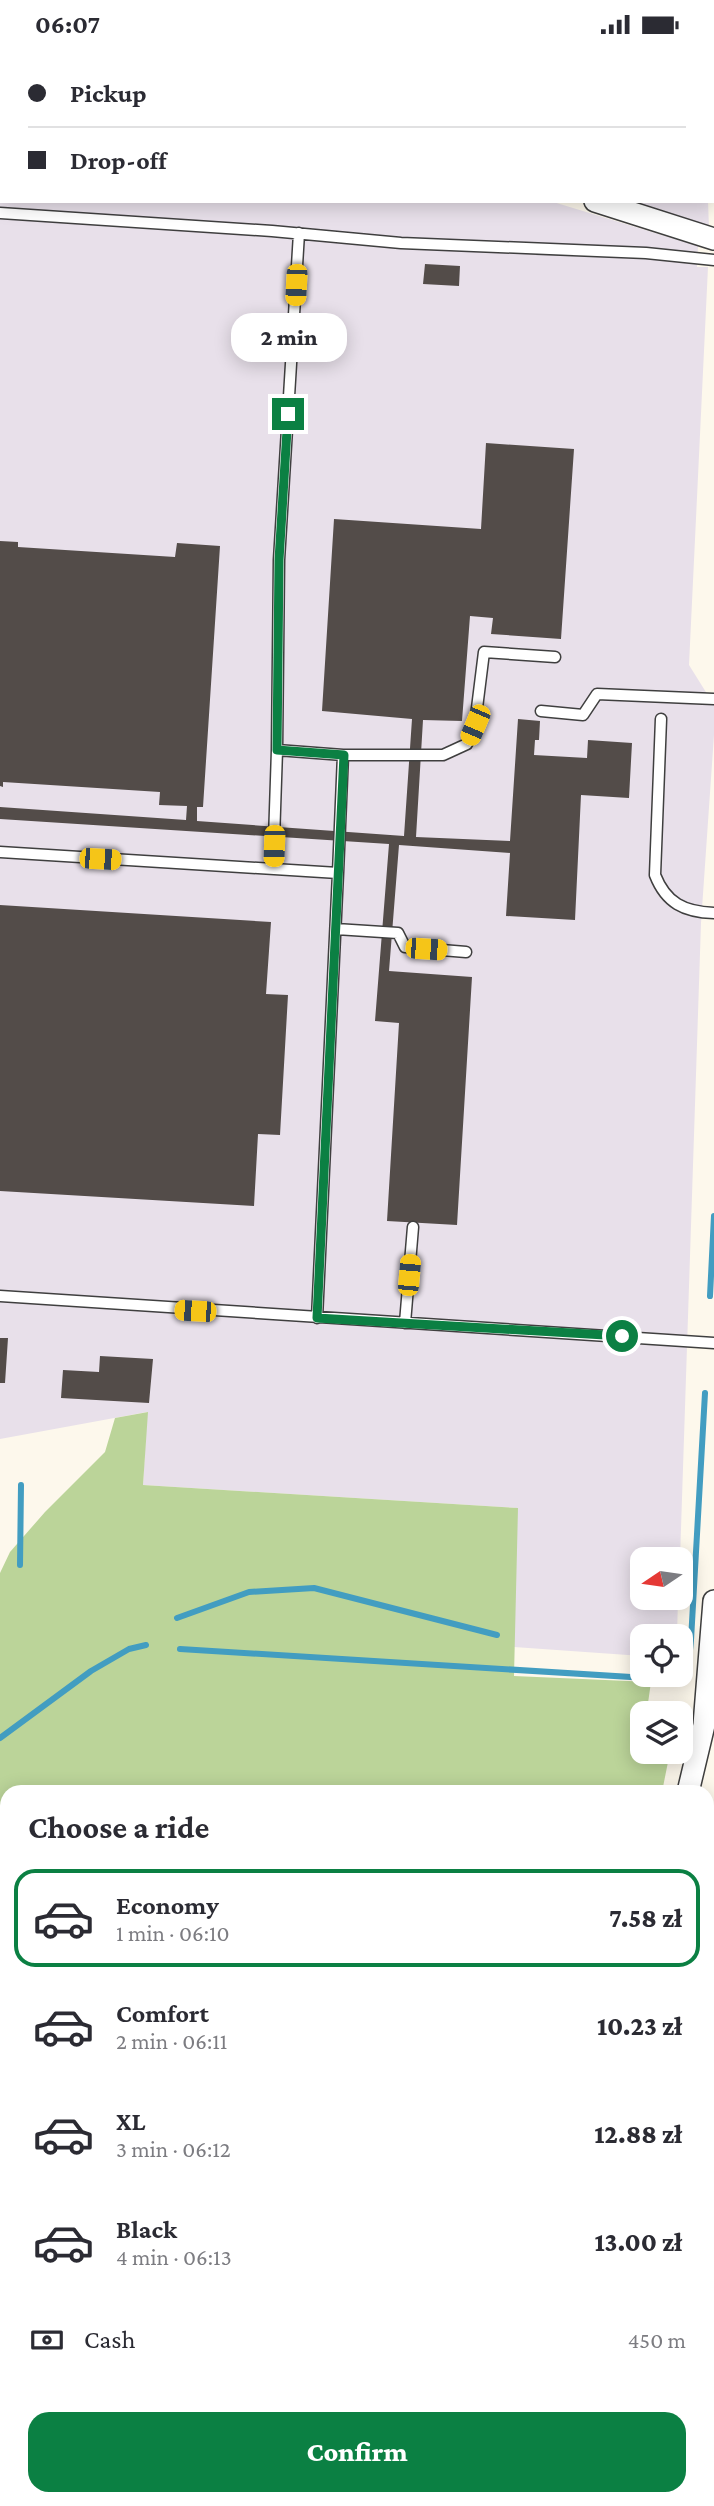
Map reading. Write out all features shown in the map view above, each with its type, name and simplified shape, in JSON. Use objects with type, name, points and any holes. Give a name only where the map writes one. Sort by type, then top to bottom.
[{"type":"street","points":[[601,203],[714,239]]},
{"type":"street","points":[[690,1785],[704,1725],[714,1601]]},
{"type":"lane","points":[[0,213],[299,233],[401,243],[646,253],[714,260]]},
{"type":"lane","points":[[273,869],[279,560],[299,233]]},
{"type":"lane","points":[[277,750],[344,755],[443,755],[467,744],[475,725],[484,652],[555,657]]},
{"type":"lane","points":[[541,711],[583,715],[597,694],[714,699]]},
{"type":"lane","points":[[661,719],[655,875],[660,889],[678,907],[714,913]]},
{"type":"lane","points":[[317,1318],[344,755]]},
{"type":"lane","points":[[0,852],[338,873]]},
{"type":"lane","points":[[336,929],[398,933],[405,947],[467,952]]},
{"type":"lane","points":[[405,1323],[413,1227]]},
{"type":"lane","points":[[0,1296],[714,1343]]},
{"type":"shaded area","points":[[0,203],[557,203],[698,246],[697,267],[708,267],[689,665],[714,705],[714,735],[701,923],[680,1547],[630,1547],[630,1610],[678,1610],[677,1624],[630,1624],[630,1655],[514,1647],[517,1508],[143,1485],[147,1412],[0,1439]]},
{"type":"shaded area","points":[[627,203],[708,203],[709,228]]},
{"type":"green space","points":[[148,1412],[143,1485],[518,1508],[514,1676],[630,1681],[630,1687],[650,1687],[648,1701],[630,1701],[630,1764],[668,1764],[663,1785],[0,1785],[0,1573],[10,1552],[45,1512],[105,1452],[115,1418]]},
{"type":"building","points":[[425,264],[460,266],[459,286],[423,284]]},
{"type":"building","points":[[486,443],[574,449],[561,639],[491,634],[493,618],[470,616],[462,721],[423,720],[416,837],[510,841],[518,719],[540,721],[539,740],[535,740],[534,755],[587,758],[588,740],[632,743],[629,798],[581,795],[575,920],[506,916],[510,853],[399,845],[389,971],[472,977],[457,1225],[387,1221],[399,1023],[375,1021],[389,844],[0,819],[0,807],[186,820],[187,806],[159,805],[160,792],[3,782],[3,787],[0,786],[0,541],[18,542],[18,547],[175,557],[177,543],[220,546],[203,807],[197,807],[197,821],[404,836],[412,719],[322,711],[334,519],[481,529]]},
{"type":"building","points":[[0,905],[271,922],[266,994],[288,995],[280,1135],[258,1134],[254,1206],[0,1191]]},
{"type":"building","points":[[0,1338],[8,1338],[5,1383],[0,1383]]},
{"type":"building","points":[[100,1356],[153,1359],[149,1403],[61,1398],[63,1370],[99,1372]]},
{"type":"waterway","points":[[710,1296],[714,1216]]},
{"type":"waterway","points":[[180,1649],[679,1680],[688,1671],[691,1640],[705,1393]]},
{"type":"waterway","points":[[20,1565],[21,1485]]},
{"type":"waterway","points":[[177,1618],[249,1592],[314,1588],[497,1635]]},
{"type":"waterway","points":[[0,1738],[91,1671],[129,1649],[146,1645]]},
{"type":"route","points":[[288,414],[279,560],[277,750],[344,755],[317,1318],[622,1336]]}]
